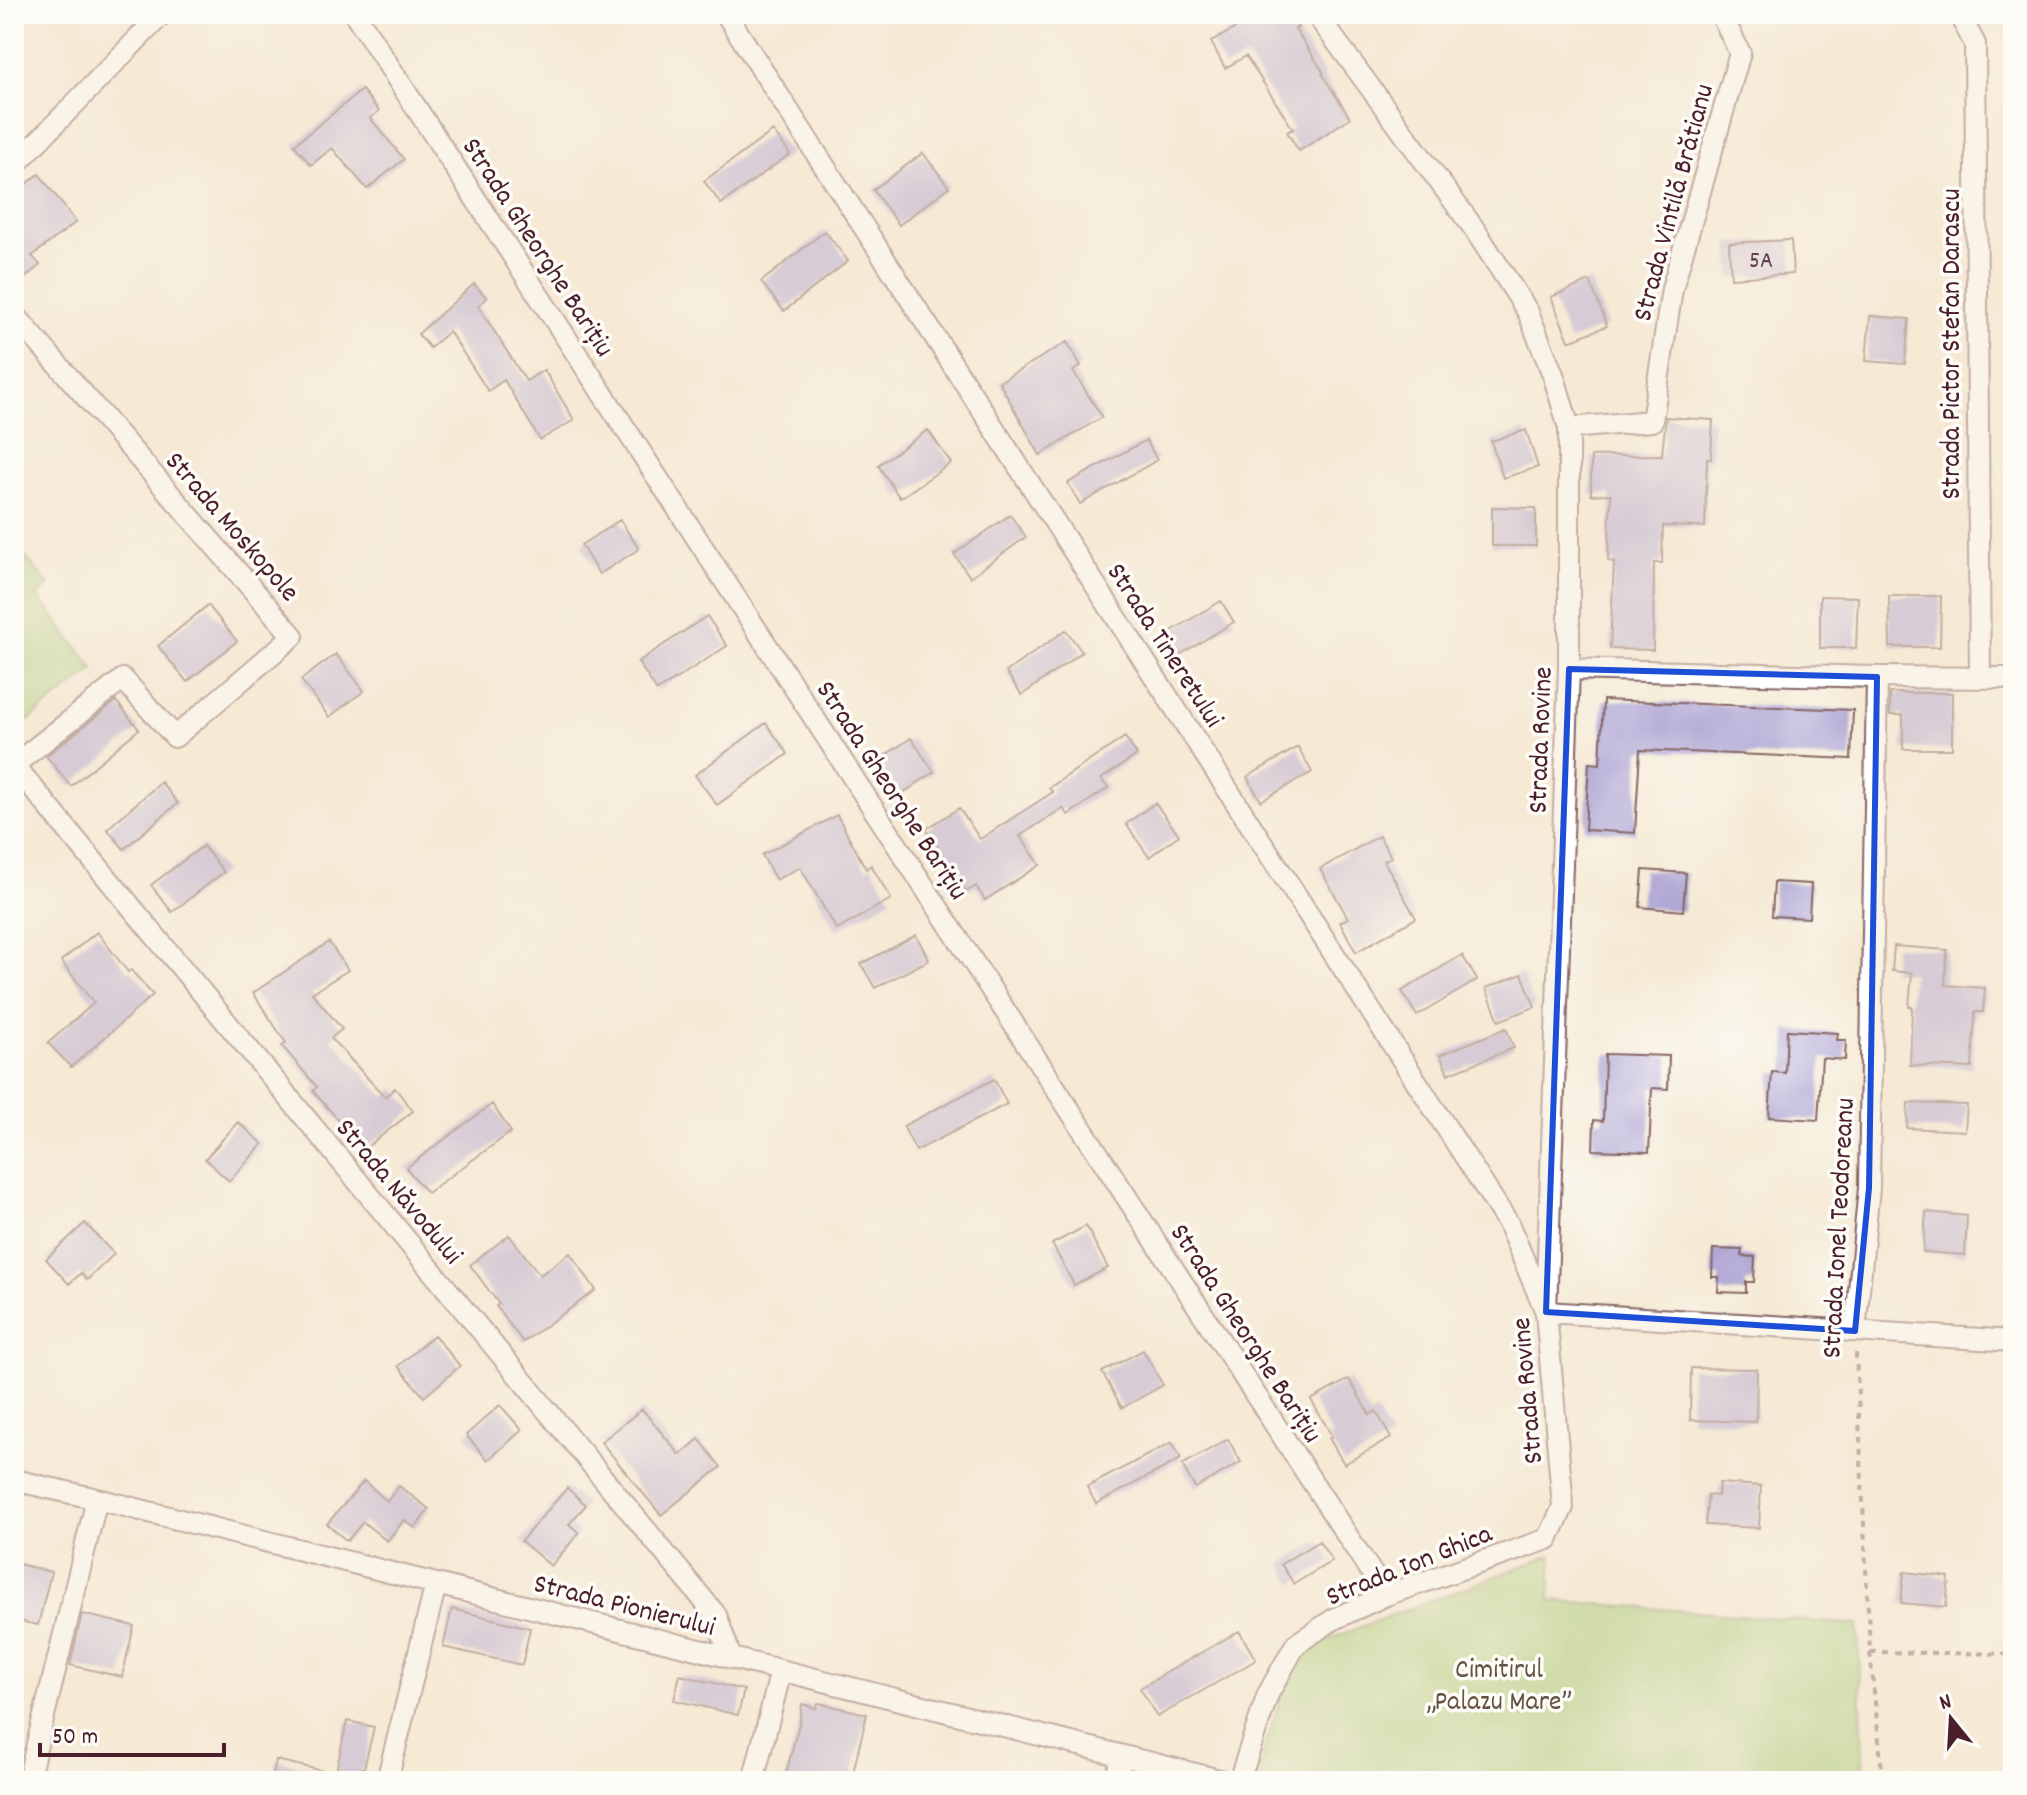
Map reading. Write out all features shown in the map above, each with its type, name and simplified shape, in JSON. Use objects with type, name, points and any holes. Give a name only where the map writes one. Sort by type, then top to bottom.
[{"type":"street","points":[[14,166],[162,14]]},
{"type":"street","name":"Strada Gheorghe Barițiu","points":[[355,14],[1386,1595]]},
{"type":"street","name":"Strada Tineretului","points":[[726,14],[1508,1223],[1546,1312]]},
{"type":"street","name":"Strada Rovine","points":[[1316,14],[1475,230],[1528,312],[1554,377],[1569,428],[1569,669],[1546,1312],[1563,1507],[1548,1539]]},
{"type":"street","name":"Strada Pictor Stefan Darascu","points":[[1959,14],[1975,44],[1980,677]]},
{"type":"street","name":"Strada Vintilă Brătianu","points":[[1569,428],[1652,421],[1672,289],[1740,53],[1722,15]]},
{"type":"street","name":"Strada Moskopole","points":[[14,314],[293,636],[175,737],[123,679],[14,765]]},
{"type":"street","points":[[1569,669],[2013,678]]},
{"type":"street","name":"Strada Ionel Teodoreanu","points":[[1855,1331],[1869,1188],[1877,677]]},
{"type":"street","name":"Strada Năvodului","points":[[14,765],[716,1615],[731,1658]]},
{"type":"street","points":[[1546,1312],[2013,1341]]},
{"type":"street","name":"Strada Pionierului","points":[[14,1480],[1223,1781]]},
{"type":"street","points":[[28,1781],[97,1499]]},
{"type":"street","name":"Strada Ion Ghica","points":[[1239,1781],[1268,1694],[1296,1644],[1334,1619],[1386,1595],[1548,1539]]},
{"type":"street","points":[[387,1781],[436,1584]]},
{"type":"street","points":[[753,1781],[781,1671]]},
{"type":"street","points":[[1115,1781],[1122,1756]]},
{"type":"path","name":"Strada Ionel Teodoreanu","points":[[1855,1331],[1870,1652],[1883,1781]]},
{"type":"path","points":[[1870,1652],[2013,1654]]},
{"type":"highlighted area","points":[[1569,669],[1877,677],[1869,1188],[1855,1331],[1546,1312]]},
{"type":"green space","points":[[14,543],[49,585],[37,596],[94,669],[24,724],[14,711]]},
{"type":"green space","name":"Cimitirul „Palazu Mare”","points":[[1552,1555],[1550,1600],[1858,1625],[1864,1781],[1255,1781],[1294,1652]]},
{"type":"building","points":[[1261,14],[1290,14],[1298,28],[1295,29],[1350,118],[1299,151],[1287,132],[1293,129],[1246,56],[1225,68],[1211,42]]},
{"type":"building","points":[[362,90],[379,111],[370,118],[404,159],[367,189],[332,148],[311,165],[294,145]]},
{"type":"building","points":[[773,131],[790,154],[721,204],[704,181]]},
{"type":"building","points":[[923,153],[949,187],[899,225],[873,190]]},
{"type":"building","points":[[39,174],[76,222],[32,256],[40,265],[14,287],[14,194]]},
{"type":"building","points":[[825,231],[848,261],[784,311],[761,282]]},
{"type":"building","points":[[1791,240],[1793,274],[1731,278],[1729,243]]},
{"type":"building","points":[[1590,281],[1607,326],[1569,341],[1551,297]]},
{"type":"building","points":[[474,284],[487,298],[478,306],[526,381],[544,370],[574,420],[540,440],[504,380],[488,391],[449,331],[430,348],[418,334]]},
{"type":"building","points":[[1870,316],[1909,319],[1905,364],[1866,361]]},
{"type":"building","points":[[1067,342],[1081,366],[1073,371],[1102,417],[1040,455],[999,382]]},
{"type":"building","points":[[1666,417],[1713,420],[1711,459],[1707,458],[1705,527],[1663,526],[1662,563],[1654,563],[1653,650],[1610,649],[1614,562],[1608,561],[1611,494],[1591,495],[1591,456],[1662,455]]},
{"type":"building","points":[[928,430],[951,463],[900,498],[878,465]]},
{"type":"building","points":[[1526,430],[1538,467],[1503,478],[1491,441]]},
{"type":"building","points":[[1146,440],[1157,460],[1080,504],[1068,483]]},
{"type":"building","points":[[1492,507],[1536,508],[1536,546],[1492,546]]},
{"type":"building","points":[[1010,515],[1026,537],[970,577],[954,554]]},
{"type":"building","points":[[620,520],[639,549],[599,574],[581,545]]},
{"type":"building","points":[[1820,596],[1858,597],[1856,648],[1820,648]]},
{"type":"building","points":[[1889,596],[1941,596],[1940,647],[1890,647]]},
{"type":"building","points":[[1221,601],[1234,622],[1178,656],[1165,635]]},
{"type":"building","points":[[208,605],[237,641],[187,682],[158,646]]},
{"type":"building","points":[[707,616],[727,646],[657,691],[638,662]]},
{"type":"building","points":[[1066,630],[1082,652],[1022,695],[1006,672]]},
{"type":"building","points":[[336,654],[364,691],[329,717],[301,680]]},
{"type":"building","points":[[1890,693],[1952,693],[1952,749],[1903,749],[1903,715],[1890,715]]},
{"type":"building","points":[[1603,700],[1853,710],[1851,759],[1640,750],[1635,833],[1585,830],[1589,763],[1600,764]]},
{"type":"building","points":[[116,701],[139,729],[71,786],[46,756]]},
{"type":"building","points":[[766,723],[788,754],[717,805],[695,775]]},
{"type":"building","points":[[1125,737],[1137,755],[1101,779],[1108,788],[1068,815],[1063,808],[1020,836],[1040,865],[985,900],[976,886],[966,892],[926,829],[959,808],[980,839],[1053,792],[1049,788]]},
{"type":"building","points":[[911,738],[934,772],[897,797],[874,763]]},
{"type":"building","points":[[1298,747],[1312,772],[1261,801],[1247,777]]},
{"type":"building","points":[[161,782],[178,803],[124,849],[107,829]]},
{"type":"building","points":[[1155,803],[1179,835],[1149,857],[1126,824]]},
{"type":"building","points":[[837,815],[866,869],[871,865],[891,899],[837,930],[800,867],[776,880],[762,855]]},
{"type":"building","points":[[1379,836],[1391,857],[1384,861],[1416,918],[1356,952],[1340,922],[1348,918],[1320,869]]},
{"type":"building","points":[[203,846],[224,872],[172,912],[151,885]]},
{"type":"building","points":[[1643,870],[1686,873],[1683,911],[1640,907]]},
{"type":"building","points":[[1774,882],[1811,884],[1809,918],[1772,916]]},
{"type":"building","points":[[97,932],[128,972],[131,970],[153,995],[71,1067],[48,1043],[94,1003],[61,961]]},
{"type":"building","points":[[916,935],[929,960],[875,988],[861,964]]},
{"type":"building","points":[[329,942],[348,970],[312,993],[342,1029],[331,1038],[385,1097],[395,1088],[413,1111],[363,1150],[313,1091],[317,1087],[282,1046],[286,1043],[253,993]]},
{"type":"building","points":[[1894,946],[1947,950],[1945,985],[1985,988],[1983,1012],[1975,1012],[1972,1068],[1910,1065],[1912,973],[1892,971]]},
{"type":"building","points":[[1462,955],[1477,980],[1417,1016],[1402,991]]},
{"type":"building","points":[[1522,974],[1535,1007],[1499,1021],[1486,988]]},
{"type":"building","points":[[1506,1028],[1514,1048],[1448,1074],[1440,1055]]},
{"type":"building","points":[[1787,1030],[1838,1033],[1837,1040],[1846,1040],[1845,1060],[1822,1058],[1818,1120],[1769,1117],[1772,1072],[1785,1073]]},
{"type":"building","points":[[1605,1054],[1669,1056],[1668,1089],[1652,1088],[1649,1152],[1593,1150],[1594,1120],[1603,1121]]},
{"type":"building","points":[[994,1079],[1007,1104],[916,1151],[903,1126]]},
{"type":"building","points":[[1908,1103],[1967,1105],[1965,1131],[1907,1128]]},
{"type":"building","points":[[492,1104],[511,1132],[427,1193],[406,1168]]},
{"type":"building","points":[[238,1122],[263,1144],[229,1181],[205,1159]]},
{"type":"building","points":[[1926,1212],[1967,1216],[1965,1255],[1923,1252]]},
{"type":"building","points":[[85,1223],[114,1254],[87,1280],[81,1273],[69,1284],[46,1259]]},
{"type":"building","points":[[1086,1226],[1108,1268],[1074,1285],[1052,1244]]},
{"type":"building","points":[[509,1235],[540,1275],[570,1253],[596,1290],[523,1342],[470,1265]]},
{"type":"building","points":[[1713,1249],[1742,1250],[1741,1256],[1755,1257],[1754,1282],[1746,1282],[1746,1293],[1718,1292],[1719,1277],[1712,1277]]},
{"type":"building","points":[[434,1335],[460,1366],[424,1397],[398,1366]]},
{"type":"building","points":[[1143,1350],[1163,1385],[1122,1408],[1102,1372]]},
{"type":"building","points":[[1691,1368],[1757,1369],[1756,1422],[1690,1420]]},
{"type":"building","points":[[1349,1379],[1370,1415],[1376,1411],[1391,1438],[1344,1464],[1311,1400]]},
{"type":"building","points":[[500,1405],[522,1430],[488,1460],[466,1435]]},
{"type":"building","points":[[642,1409],[680,1455],[699,1439],[721,1467],[661,1515],[601,1442]]},
{"type":"building","points":[[1228,1439],[1241,1462],[1195,1488],[1182,1465]]},
{"type":"building","points":[[1172,1442],[1181,1459],[1096,1504],[1087,1487]]},
{"type":"building","points":[[364,1481],[387,1501],[399,1486],[429,1509],[415,1528],[404,1520],[387,1541],[363,1522],[347,1541],[327,1524]]},
{"type":"building","points":[[1719,1483],[1761,1486],[1759,1528],[1705,1525],[1708,1495],[1718,1496]]},
{"type":"building","points":[[567,1488],[586,1505],[569,1524],[579,1533],[551,1566],[521,1541]]},
{"type":"building","points":[[1319,1541],[1332,1561],[1294,1584],[1281,1564]]},
{"type":"building","points":[[14,1563],[51,1572],[38,1625],[14,1620]]},
{"type":"building","points":[[1904,1572],[1949,1577],[1946,1607],[1901,1603]]},
{"type":"building","points":[[452,1609],[530,1628],[522,1665],[443,1647]]},
{"type":"building","points":[[82,1614],[134,1626],[122,1677],[70,1665]]},
{"type":"building","points":[[1239,1631],[1256,1660],[1157,1717],[1140,1688]]},
{"type":"building","points":[[680,1675],[744,1690],[738,1715],[674,1700]]},
{"type":"building","points":[[818,1703],[867,1714],[851,1781],[784,1781],[802,1704],[816,1708]]},
{"type":"building","points":[[347,1721],[374,1727],[359,1781],[334,1781]]},
{"type":"building","points":[[276,1760],[332,1773],[331,1781],[272,1781]]}]
